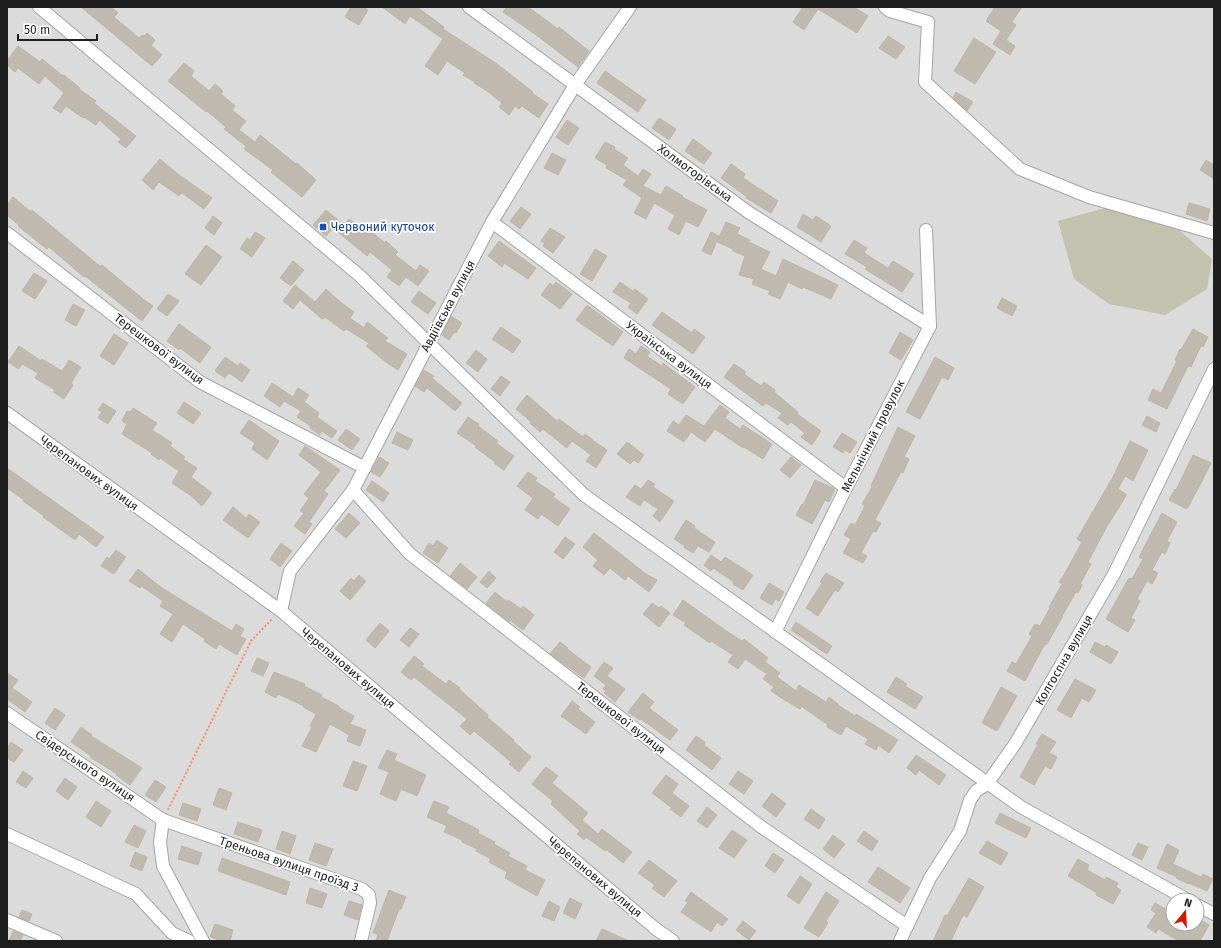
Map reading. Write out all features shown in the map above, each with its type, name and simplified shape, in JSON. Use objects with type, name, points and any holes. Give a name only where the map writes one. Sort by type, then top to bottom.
[{"type":"street","points":[[39,7],[360,276],[584,495],[1020,807],[1174,892]]},
{"type":"street","name":"Холмогорівська","points":[[469,7],[748,212],[930,326]]},
{"type":"street","name":"Авдіївська вулиця","points":[[281,611],[290,571],[353,490],[492,222],[576,85],[630,7]]},
{"type":"street","points":[[885,7],[928,22],[925,82],[1020,169],[1089,197],[1214,233]]},
{"type":"street","name":"Українська вулиця","points":[[492,222],[846,488]]},
{"type":"street","name":"Мельнiчний провулок","points":[[775,632],[846,488],[930,326],[926,230]]},
{"type":"street","name":"Терешкової вулиця","points":[[7,233],[200,382],[365,468]]},
{"type":"street","name":"Колгоспна вулиця","points":[[900,941],[930,878],[960,831],[970,800],[976,791],[987,784],[1015,744],[1114,574],[1214,369]]},
{"type":"street","name":"Черепанових вулиця","points":[[7,413],[281,611],[650,924],[673,941]]},
{"type":"street","name":"Терешкової вулиця","points":[[353,490],[410,554],[760,826],[906,926]]},
{"type":"street","name":"Свiдерського вулиця","points":[[7,713],[163,820]]},
{"type":"street","points":[[163,820],[160,842],[163,866],[203,941]]},
{"type":"street","name":"Треньова вулиця проїзд 3","points":[[163,820],[362,889],[369,895],[370,904],[361,941]]},
{"type":"street","points":[[7,834],[136,894],[172,933],[189,941]]},
{"type":"street","points":[[1205,909],[1214,914]]},
{"type":"street","points":[[7,920],[56,941]]},
{"type":"path","points":[[163,820],[251,641],[281,611]]},
{"type":"shaded area","points":[[7,7],[1214,7],[1214,941],[7,941]]},
{"type":"shaded area","points":[[1109,207],[1179,230],[1212,259],[1207,289],[1165,315],[1109,304],[1074,279],[1058,221]]},
{"type":"building","points":[[81,7],[111,7],[118,13],[114,17],[139,38],[147,33],[155,40],[151,45],[162,55],[152,66]]},
{"type":"building","points":[[351,7],[363,7],[368,10],[359,25],[345,17]]},
{"type":"building","points":[[382,7],[417,7],[444,27],[443,29],[497,64],[533,92],[532,93],[548,104],[539,118],[522,106],[519,109],[515,106],[509,115],[499,107],[502,103],[474,83],[475,82],[463,75],[465,73],[447,61],[438,75],[425,66],[443,39],[410,16],[405,24]]},
{"type":"building","points":[[507,7],[528,7],[558,29],[559,27],[589,51],[578,67],[503,12]]},
{"type":"building","points":[[803,7],[854,7],[868,16],[857,33],[818,9],[804,30],[793,22]]},
{"type":"building","points":[[995,7],[1022,7],[1012,22],[1016,25],[1006,40],[1015,46],[1010,55],[993,44],[1001,31],[986,21]]},
{"type":"building","points":[[888,36],[905,47],[896,59],[879,48]]},
{"type":"building","points":[[974,38],[996,52],[975,84],[954,71]]},
{"type":"building","points":[[18,46],[40,62],[42,59],[63,76],[64,75],[80,88],[79,89],[96,101],[94,103],[136,136],[126,148],[118,142],[121,139],[99,120],[96,125],[66,106],[61,113],[53,108],[64,93],[45,76],[39,84],[18,68],[15,72],[7,65],[7,61]]},
{"type":"building","points":[[184,63],[194,71],[191,76],[209,91],[215,84],[223,91],[221,94],[235,106],[232,110],[246,121],[239,130],[255,142],[260,135],[296,164],[297,163],[316,180],[302,197],[271,172],[273,170],[244,149],[246,146],[224,129],[226,127],[168,81]]},
{"type":"building","points":[[605,71],[646,100],[638,112],[597,83]]},
{"type":"building","points":[[956,92],[973,102],[967,111],[953,98]]},
{"type":"building","points":[[659,118],[676,129],[669,140],[652,128]]},
{"type":"building","points":[[567,120],[579,128],[568,145],[556,137]]},
{"type":"building","points":[[693,139],[712,153],[704,164],[685,151]]},
{"type":"building","points":[[605,142],[615,147],[614,149],[628,158],[623,165],[638,176],[643,169],[651,174],[643,186],[661,195],[666,186],[683,196],[682,197],[707,210],[698,227],[686,221],[679,235],[668,229],[675,215],[654,203],[646,219],[634,213],[642,198],[623,185],[627,180],[606,168],[607,165],[595,158]]},
{"type":"building","points":[[552,153],[566,160],[558,175],[544,168]]},
{"type":"building","points":[[160,159],[179,175],[212,198],[204,209],[182,193],[179,196],[159,182],[153,190],[142,180]]},
{"type":"building","points":[[1206,160],[1214,165],[1214,179],[1200,170]]},
{"type":"building","points":[[731,164],[745,174],[743,178],[778,201],[771,213],[746,198],[747,197],[721,178]]},
{"type":"building","points":[[13,197],[30,211],[32,210],[101,267],[102,265],[153,306],[142,321],[85,276],[84,277],[49,247],[47,249],[18,226],[19,225],[7,215],[7,205]]},
{"type":"building","points":[[1189,203],[1210,209],[1207,221],[1186,214]]},
{"type":"building","points":[[521,207],[531,214],[520,229],[510,221]]},
{"type":"building","points":[[326,210],[344,225],[349,219],[365,230],[367,228],[385,243],[386,241],[398,252],[395,255],[416,271],[420,265],[429,271],[418,286],[406,277],[399,286],[387,277],[392,270],[370,252],[367,256],[333,228],[326,236],[313,225]]},
{"type":"building","points":[[803,214],[813,220],[816,216],[831,226],[821,242],[797,227]]},
{"type":"building","points":[[213,216],[222,223],[214,235],[205,228]]},
{"type":"building","points":[[726,222],[740,228],[737,234],[750,240],[749,242],[770,252],[761,269],[776,276],[783,259],[838,285],[831,299],[803,287],[802,289],[788,282],[780,299],[768,294],[770,291],[752,284],[754,279],[739,275],[745,256],[717,242]]},
{"type":"building","points":[[550,228],[565,237],[553,253],[543,246],[545,243],[541,241]]},
{"type":"building","points":[[255,232],[265,238],[252,257],[240,249],[247,238],[250,240]]},
{"type":"building","points":[[711,232],[719,236],[711,255],[702,251]]},
{"type":"building","points":[[854,240],[867,248],[864,253],[888,268],[893,261],[914,274],[902,292],[865,269],[867,267],[845,254]]},
{"type":"building","points":[[499,241],[536,268],[528,279],[504,263],[502,267],[488,256]]},
{"type":"building","points":[[206,245],[222,257],[201,285],[185,274]]},
{"type":"building","points":[[595,249],[607,256],[592,281],[580,274]]},
{"type":"building","points":[[293,261],[304,270],[291,286],[280,278]]},
{"type":"building","points":[[34,273],[47,281],[35,299],[22,291]]},
{"type":"building","points":[[556,282],[572,294],[560,309],[541,295],[550,283],[553,286]]},
{"type":"building","points":[[620,282],[633,291],[635,289],[648,299],[637,314],[628,307],[631,303],[613,292]]},
{"type":"building","points":[[295,285],[315,302],[326,289],[354,312],[350,318],[364,328],[367,322],[388,338],[385,341],[407,354],[398,370],[366,346],[369,343],[346,329],[344,331],[325,317],[322,319],[300,300],[293,309],[283,301]]},
{"type":"building","points":[[419,291],[436,303],[428,314],[411,302]]},
{"type":"building","points":[[168,294],[179,301],[167,316],[157,309]]},
{"type":"building","points":[[1002,298],[1017,306],[1012,316],[997,308]]},
{"type":"building","points":[[73,304],[85,310],[76,326],[65,320]]},
{"type":"building","points":[[587,305],[623,332],[613,346],[576,320]]},
{"type":"building","points":[[662,312],[692,333],[694,329],[705,337],[693,354],[652,325]]},
{"type":"building","points":[[451,316],[462,323],[456,333],[454,332],[449,340],[442,335]]},
{"type":"building","points":[[179,324],[211,347],[200,363],[180,348],[179,350],[167,341]]},
{"type":"building","points":[[501,327],[521,341],[513,353],[492,339]]},
{"type":"building","points":[[1193,329],[1208,337],[1203,347],[1201,346],[1191,367],[1188,366],[1167,409],[1148,400],[1153,389],[1161,393],[1177,361],[1175,360],[1180,349],[1181,350]]},
{"type":"building","points":[[900,332],[913,340],[901,360],[889,353]]},
{"type":"building","points":[[114,334],[128,343],[114,365],[100,356]]},
{"type":"building","points":[[19,346],[41,361],[42,359],[62,371],[69,360],[81,367],[71,383],[73,385],[64,399],[53,392],[55,390],[35,378],[38,373],[22,364],[19,369],[8,362]]},
{"type":"building","points":[[641,346],[650,352],[647,356],[662,366],[663,363],[695,387],[683,404],[668,394],[671,389],[624,358],[629,349],[636,354]]},
{"type":"building","points":[[476,350],[487,359],[478,372],[466,363]]},
{"type":"building","points":[[225,357],[238,366],[240,363],[250,370],[242,382],[229,373],[225,378],[215,371]]},
{"type":"building","points":[[935,357],[954,368],[948,380],[942,377],[920,419],[906,412]]},
{"type":"building","points":[[734,364],[746,372],[744,374],[761,386],[764,382],[775,390],[774,392],[798,412],[797,414],[821,431],[812,445],[801,437],[805,433],[791,422],[788,425],[778,418],[782,413],[766,403],[763,406],[724,377]]},
{"type":"building","points":[[424,370],[434,376],[432,378],[462,403],[455,411],[427,388],[424,392],[415,386]]},
{"type":"building","points":[[501,376],[510,382],[500,396],[491,389]]},
{"type":"building","points":[[272,383],[293,397],[298,388],[309,395],[304,402],[319,413],[317,417],[337,431],[332,438],[322,431],[320,435],[310,428],[311,426],[297,417],[301,411],[284,401],[280,407],[264,396]]},
{"type":"building","points":[[527,395],[557,421],[559,419],[583,437],[585,434],[607,450],[596,468],[586,461],[591,455],[572,441],[567,448],[543,429],[540,432],[516,409]]},
{"type":"building","points":[[184,402],[201,413],[193,424],[177,413]]},
{"type":"building","points":[[103,403],[116,411],[108,424],[98,418],[102,412],[98,410]]},
{"type":"building","points":[[720,405],[729,412],[725,418],[740,429],[743,425],[772,444],[763,459],[744,447],[743,448],[715,429],[705,442],[691,432],[684,442],[667,431],[673,421],[679,425],[686,415],[704,426]]},
{"type":"building","points":[[133,408],[157,423],[152,430],[172,443],[170,446],[185,457],[183,459],[197,468],[191,477],[212,493],[202,506],[193,497],[172,483],[179,471],[160,458],[159,460],[151,454],[152,453],[122,434],[127,424],[122,421],[127,411],[131,412]]},
{"type":"building","points":[[1147,416],[1160,423],[1156,432],[1142,425]]},
{"type":"building","points":[[468,417],[479,424],[478,426],[498,441],[496,443],[514,456],[504,470],[475,447],[477,446],[457,433]]},
{"type":"building","points":[[249,420],[279,441],[267,460],[252,449],[255,443],[240,433]]},
{"type":"building","points":[[898,427],[915,436],[904,457],[909,459],[903,473],[901,472],[875,520],[881,523],[876,532],[873,531],[861,553],[867,556],[863,563],[843,553],[851,539],[844,535],[851,523],[855,525],[865,506],[862,504],[872,487],[871,486]]},
{"type":"building","points":[[346,429],[360,439],[352,450],[338,440]]},
{"type":"building","points":[[397,432],[413,440],[408,450],[392,443]]},
{"type":"building","points":[[842,433],[857,442],[850,453],[845,450],[843,453],[833,447]]},
{"type":"building","points":[[1130,441],[1148,450],[1133,481],[1125,476],[1118,489],[1126,494],[1126,496],[1106,528],[1088,562],[1091,564],[1080,584],[1082,585],[1078,593],[1076,592],[1025,681],[1007,671],[1012,662],[1016,664],[1032,636],[1029,634],[1035,624],[1040,626],[1050,608],[1049,607],[1062,584],[1059,582],[1082,542],[1077,539],[1114,475]]},
{"type":"building","points":[[627,442],[644,455],[638,463],[634,460],[630,464],[617,454]]},
{"type":"building","points":[[305,446],[340,470],[324,491],[328,494],[309,522],[312,524],[305,534],[294,526],[304,513],[300,511],[309,498],[304,494],[321,472],[299,455]]},
{"type":"building","points":[[1193,455],[1211,463],[1187,509],[1169,500],[1175,489],[1176,490]]},
{"type":"building","points":[[379,457],[389,463],[380,477],[371,472]]},
{"type":"building","points":[[791,457],[801,465],[790,478],[780,470]]},
{"type":"building","points":[[7,468],[104,537],[96,547],[79,534],[75,540],[7,488]]},
{"type":"building","points":[[528,472],[537,478],[535,481],[555,494],[553,497],[570,509],[558,526],[541,514],[538,519],[525,510],[533,498],[517,486]]},
{"type":"building","points":[[648,480],[655,484],[653,487],[674,501],[660,522],[653,516],[658,509],[644,500],[640,506],[626,497],[635,485],[641,489]]},
{"type":"building","points":[[815,480],[835,489],[829,502],[825,500],[812,524],[796,515],[802,504],[803,505]]},
{"type":"building","points":[[372,481],[389,493],[383,502],[366,490]]},
{"type":"building","points":[[233,507],[246,518],[249,514],[260,522],[248,538],[223,520]]},
{"type":"building","points":[[349,513],[360,523],[346,538],[335,529]]},
{"type":"building","points":[[1162,513],[1177,522],[1167,541],[1170,543],[1165,554],[1162,552],[1152,570],[1158,573],[1152,584],[1147,581],[1137,599],[1140,601],[1131,618],[1135,620],[1128,632],[1106,619],[1129,578],[1132,579],[1143,559],[1139,557]]},
{"type":"building","points":[[686,520],[695,526],[694,528],[715,542],[709,552],[698,546],[693,553],[674,539]]},
{"type":"building","points":[[594,533],[646,574],[657,580],[649,592],[628,576],[625,580],[610,568],[604,575],[593,566],[598,560],[583,547]]},
{"type":"building","points":[[565,537],[575,544],[563,559],[554,552]]},
{"type":"building","points":[[437,540],[448,548],[438,563],[423,553],[429,543],[433,546]]},
{"type":"building","points":[[281,543],[292,551],[280,567],[270,559]]},
{"type":"building","points":[[116,550],[126,557],[114,574],[101,566],[107,557],[109,559]]},
{"type":"building","points":[[711,555],[721,562],[725,557],[753,575],[743,590],[713,568],[711,571],[704,565]]},
{"type":"building","points":[[460,563],[477,577],[467,589],[450,576]]},
{"type":"building","points":[[138,569],[162,588],[232,631],[236,624],[244,629],[240,636],[246,639],[237,655],[219,644],[216,649],[204,641],[205,639],[183,624],[172,642],[160,634],[173,614],[160,606],[163,601],[141,586],[140,588],[129,581]]},
{"type":"building","points":[[489,571],[496,578],[487,588],[480,582]]},
{"type":"building","points":[[826,573],[844,583],[838,592],[835,590],[818,616],[806,608],[822,583],[820,582]]},
{"type":"building","points":[[359,575],[366,581],[350,600],[340,591],[351,578],[354,581]]},
{"type":"building","points":[[769,583],[784,592],[779,601],[775,599],[772,605],[760,598]]},
{"type":"building","points":[[495,592],[507,602],[508,600],[521,609],[523,606],[534,615],[523,630],[510,620],[509,622],[486,603]]},
{"type":"building","points":[[683,600],[742,641],[744,639],[768,658],[765,662],[780,673],[777,677],[796,691],[799,685],[826,702],[829,697],[855,716],[856,714],[898,740],[889,753],[878,745],[876,750],[865,744],[868,739],[846,726],[841,735],[827,727],[828,725],[801,706],[800,709],[783,699],[771,691],[774,687],[763,679],[767,674],[745,659],[738,669],[728,662],[733,655],[711,641],[710,643],[684,625],[686,623],[673,615]]},
{"type":"building","points":[[652,603],[659,608],[661,606],[670,613],[659,627],[643,614]]},
{"type":"building","points":[[796,622],[832,646],[827,654],[791,630]]},
{"type":"building","points":[[380,623],[389,631],[375,648],[366,640]]},
{"type":"building","points":[[410,628],[419,634],[409,647],[400,640]]},
{"type":"building","points":[[560,642],[591,667],[584,678],[550,654]]},
{"type":"building","points":[[1095,642],[1105,647],[1106,645],[1118,652],[1111,664],[1090,652]]},
{"type":"building","points":[[414,656],[424,664],[422,666],[446,684],[449,680],[460,688],[459,689],[488,715],[487,717],[531,757],[519,772],[509,764],[511,762],[474,731],[470,735],[460,726],[467,719],[414,677],[411,680],[401,672]]},
{"type":"building","points":[[257,658],[269,663],[263,676],[251,671]]},
{"type":"building","points":[[604,662],[613,668],[607,676],[625,689],[615,702],[604,693],[606,691],[603,689],[606,685],[594,676]]},
{"type":"building","points":[[274,672],[305,684],[304,686],[322,695],[321,697],[354,716],[350,724],[366,730],[360,746],[347,741],[349,735],[330,724],[316,752],[302,746],[312,727],[310,726],[316,714],[303,707],[304,706],[278,694],[276,698],[265,692]]},
{"type":"building","points":[[7,673],[18,680],[12,688],[32,702],[25,712],[7,699]]},
{"type":"building","points":[[896,677],[907,684],[905,686],[923,697],[915,709],[887,692]]},
{"type":"building","points":[[1075,679],[1096,690],[1089,702],[1082,698],[1071,718],[1057,710]]},
{"type":"building","points":[[1001,687],[1017,696],[997,731],[982,723]]},
{"type":"building","points":[[643,693],[654,702],[649,708],[678,730],[670,740],[641,719],[640,720],[628,712]]},
{"type":"building","points":[[572,701],[580,707],[578,709],[595,722],[586,734],[561,716]]},
{"type":"building","points":[[55,708],[65,715],[55,730],[45,723]]},
{"type":"building","points":[[81,727],[92,735],[91,736],[142,768],[130,785],[116,775],[117,774],[90,757],[91,756],[71,742]]},
{"type":"building","points":[[1042,734],[1056,742],[1049,753],[1057,757],[1051,769],[1045,766],[1034,785],[1020,777]]},
{"type":"building","points":[[696,736],[705,742],[704,745],[721,758],[712,770],[686,750]]},
{"type":"building","points":[[11,742],[23,750],[14,762],[7,758],[7,748]]},
{"type":"building","points":[[387,750],[397,754],[394,760],[426,775],[417,796],[401,789],[396,801],[380,794],[389,772],[378,768]]},
{"type":"building","points":[[916,755],[946,775],[939,785],[919,770],[916,775],[907,768]]},
{"type":"building","points":[[353,761],[367,766],[357,791],[343,786]]},
{"type":"building","points":[[546,767],[558,776],[552,783],[588,813],[582,820],[598,834],[602,829],[632,852],[623,863],[607,850],[605,851],[586,837],[584,840],[577,834],[580,831],[551,804],[553,801],[532,784]]},
{"type":"building","points":[[23,771],[33,778],[26,788],[16,782]]},
{"type":"building","points":[[738,771],[753,781],[744,794],[729,784]]},
{"type":"building","points":[[666,775],[678,784],[672,793],[689,806],[681,817],[652,793]]},
{"type":"building","points":[[65,778],[77,787],[68,800],[56,791]]},
{"type":"building","points":[[155,780],[166,787],[156,802],[145,795]]},
{"type":"building","points":[[219,788],[232,793],[226,810],[213,805]]},
{"type":"building","points":[[772,793],[786,804],[776,817],[762,806]]},
{"type":"building","points":[[96,801],[111,811],[101,827],[86,817]]},
{"type":"building","points":[[434,801],[449,807],[446,813],[479,830],[478,833],[495,842],[494,844],[510,853],[508,856],[527,866],[525,870],[545,880],[537,896],[505,878],[507,872],[489,862],[491,859],[476,851],[477,849],[444,832],[447,826],[427,817]]},
{"type":"building","points":[[183,803],[201,809],[197,821],[179,815]]},
{"type":"building","points":[[707,807],[717,815],[707,828],[697,821]]},
{"type":"building","points":[[811,809],[825,819],[819,829],[804,819]]},
{"type":"building","points":[[1000,813],[1031,828],[1026,838],[995,823]]},
{"type":"building","points":[[238,822],[262,830],[258,842],[234,834]]},
{"type":"building","points":[[134,825],[146,831],[138,848],[125,842]]},
{"type":"building","points":[[732,830],[747,840],[734,858],[719,848]]},
{"type":"building","points":[[282,831],[296,836],[290,854],[276,849]]},
{"type":"building","points":[[864,831],[878,841],[872,851],[857,841]]},
{"type":"building","points":[[833,835],[845,844],[834,858],[823,849]]},
{"type":"building","points":[[987,841],[1008,853],[1001,865],[979,853]]},
{"type":"building","points":[[315,843],[333,849],[326,866],[309,860]]},
{"type":"building","points":[[1138,843],[1148,847],[1142,860],[1132,855]]},
{"type":"building","points":[[1167,844],[1179,850],[1173,864],[1201,877],[1203,874],[1213,879],[1207,891],[1157,868]]},
{"type":"building","points":[[182,846],[202,853],[198,865],[178,859]]},
{"type":"building","points":[[135,852],[147,857],[142,871],[130,866]]},
{"type":"building","points":[[773,853],[784,860],[775,873],[765,866]]},
{"type":"building","points":[[222,858],[290,882],[286,895],[218,871]]},
{"type":"building","points":[[1078,859],[1089,865],[1087,870],[1105,880],[1106,877],[1118,883],[1116,887],[1121,890],[1113,904],[1096,895],[1097,893],[1068,876]]},
{"type":"building","points":[[649,860],[677,881],[664,897],[652,888],[655,885],[638,873]]},
{"type":"building","points":[[878,867],[910,888],[900,903],[868,882]]},
{"type":"building","points":[[800,876],[812,884],[799,904],[787,896]]},
{"type":"building","points":[[969,878],[984,887],[967,917],[963,915],[951,941],[933,941],[945,915],[947,916]]},
{"type":"building","points":[[310,888],[327,894],[322,908],[306,903]]},
{"type":"building","points":[[389,890],[406,897],[401,909],[399,909],[387,941],[376,941],[378,934],[373,933]]},
{"type":"building","points":[[691,892],[728,919],[722,926],[717,922],[711,932],[681,912],[688,902],[685,901]]},
{"type":"building","points":[[826,892],[839,901],[826,921],[828,923],[819,937],[804,928]]},
{"type":"building","points":[[570,898],[582,904],[575,919],[563,913]]},
{"type":"building","points":[[349,901],[362,905],[358,920],[344,915]]},
{"type":"building","points":[[549,901],[560,907],[554,921],[542,916]]},
{"type":"building","points":[[1155,903],[1165,909],[1165,932],[1205,932],[1205,923],[1209,925],[1200,941],[1179,941],[1158,929],[1156,933],[1147,927],[1156,913],[1151,910]]},
{"type":"building","points":[[22,910],[32,914],[29,921],[19,917]]},
{"type":"building","points":[[743,921],[756,931],[749,940],[736,930]]},
{"type":"building","points":[[215,924],[233,930],[230,941],[222,941],[210,937]]},
{"type":"building","points":[[602,929],[629,941],[596,941]]},
{"type":"building","points":[[13,931],[23,935],[20,941],[9,941]]},
{"type":"place","name":"Червоний куточок","points":[[323,227]]}]
